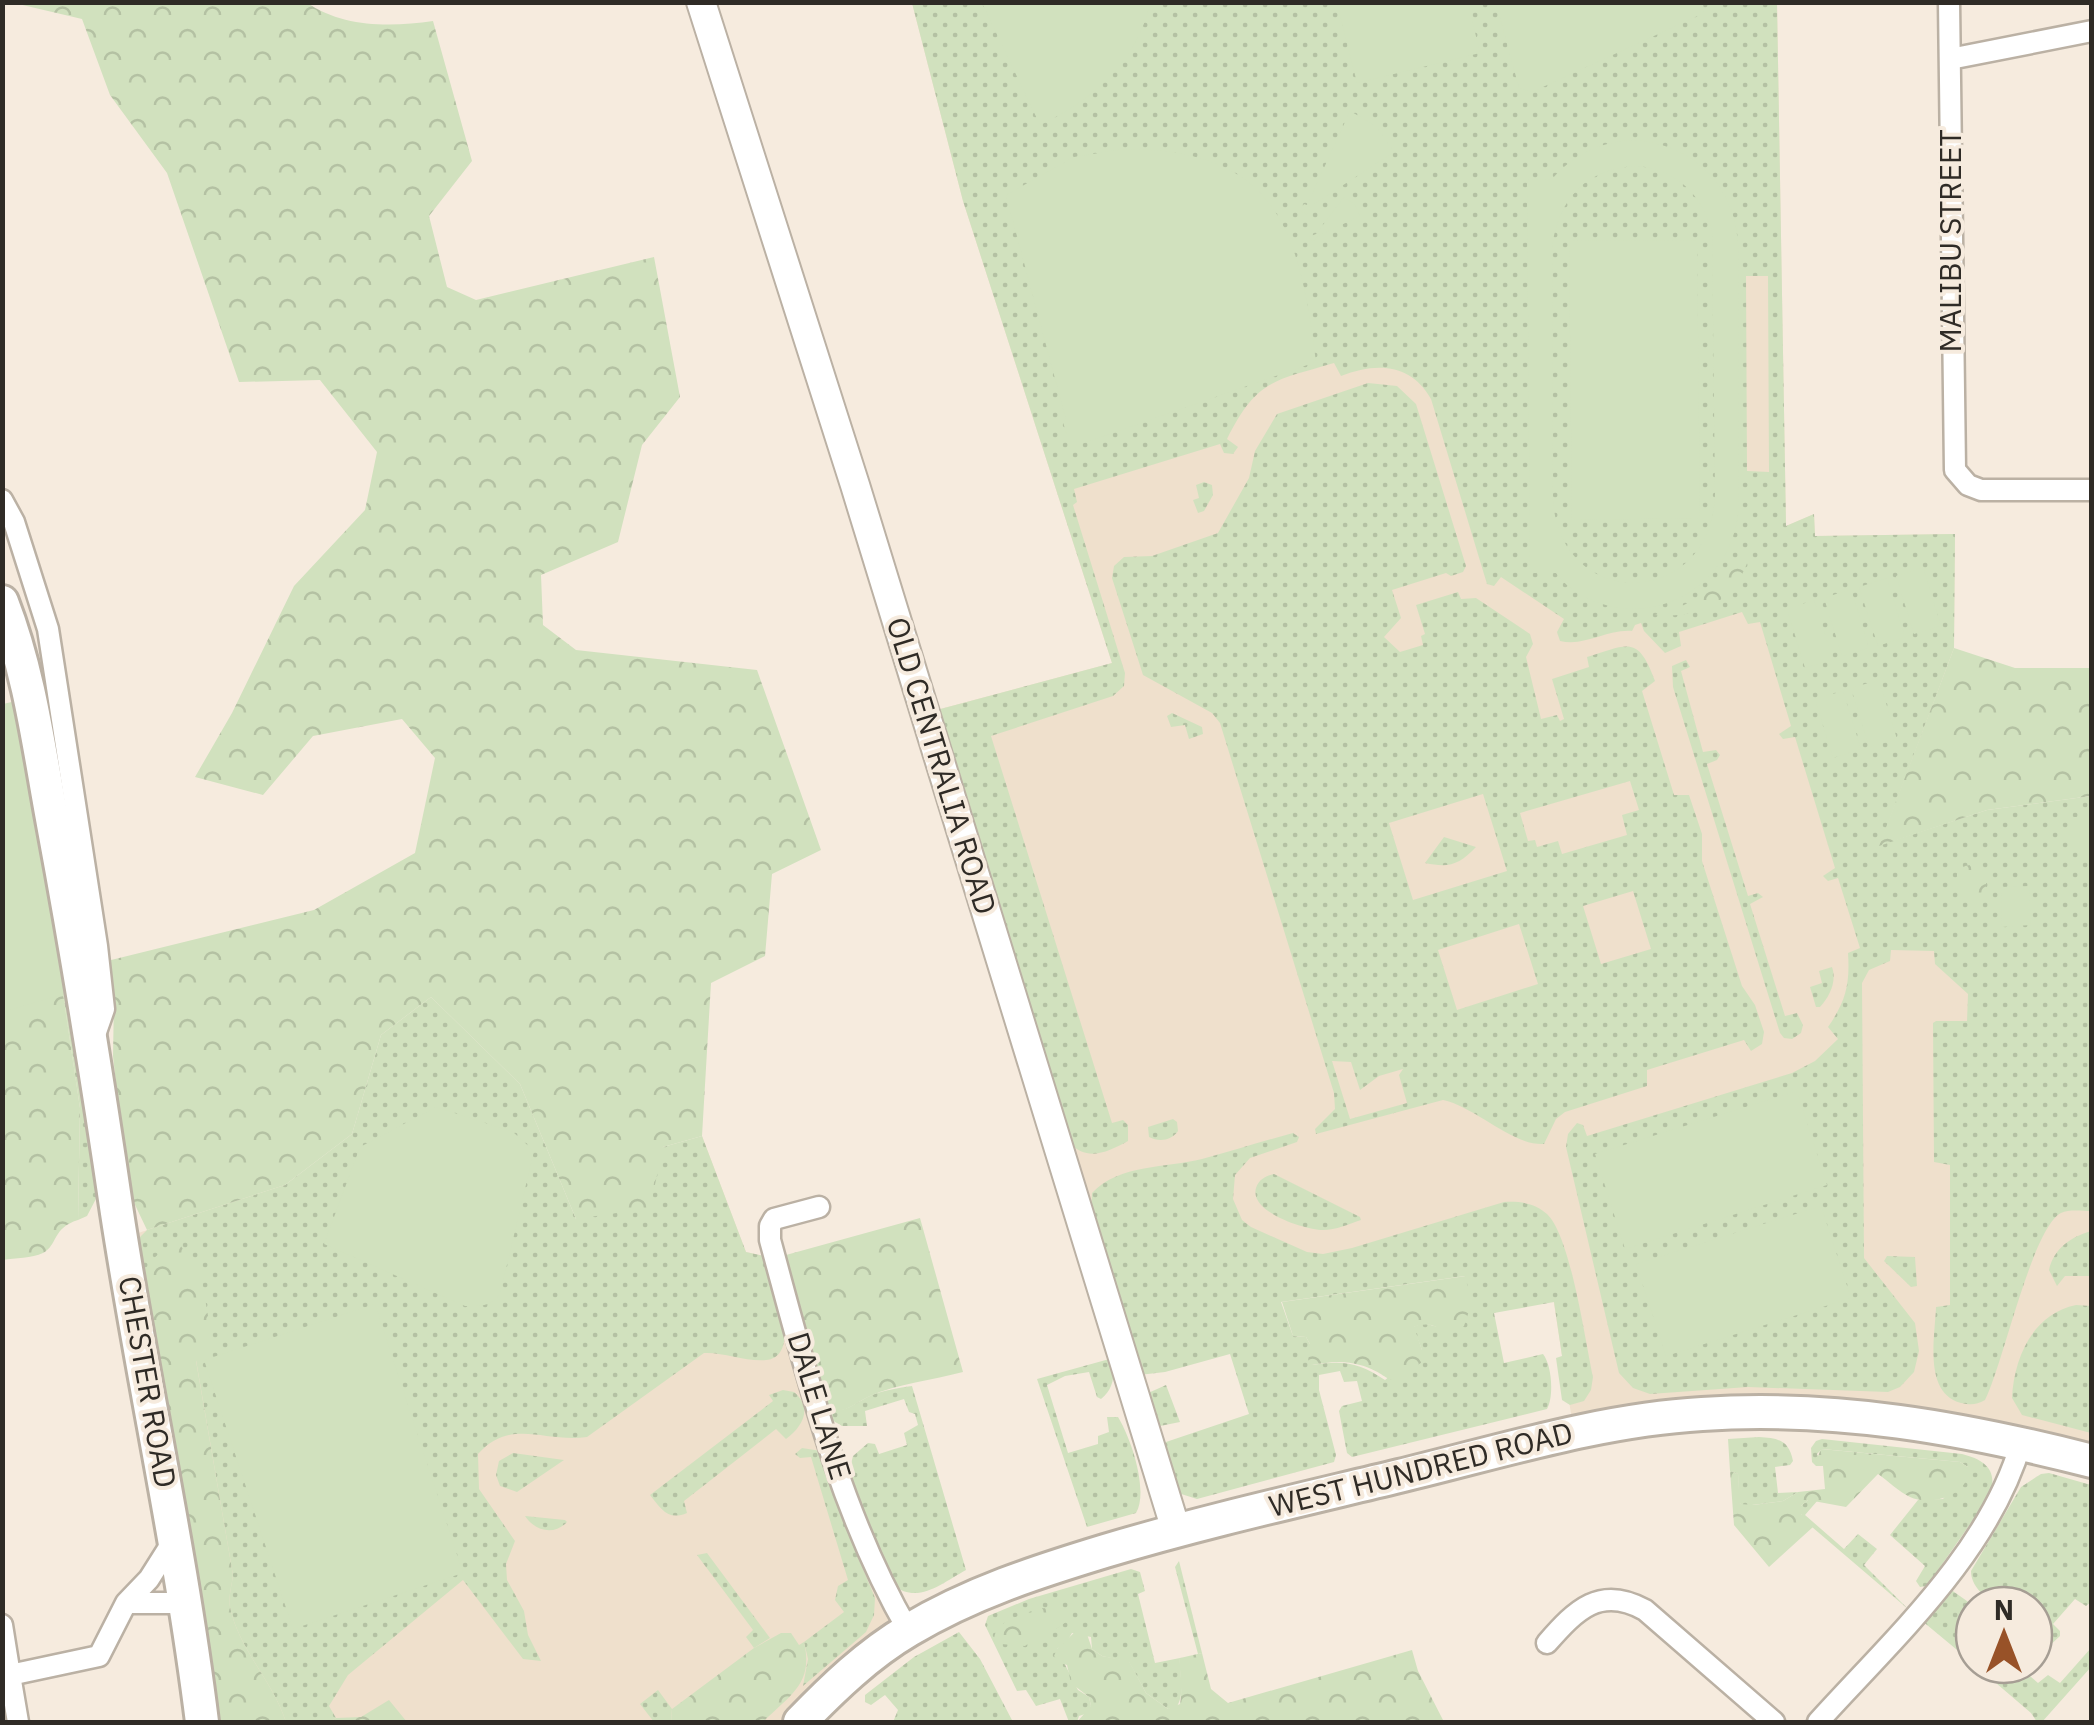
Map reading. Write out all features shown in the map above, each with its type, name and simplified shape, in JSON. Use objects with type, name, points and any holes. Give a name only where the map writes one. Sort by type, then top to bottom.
[{"type":"main road","name":"CHESTER ROAD","points":[[2,602],[33,636],[41,753],[173,1540],[187,1603],[202,1722]]},
{"type":"main road","name":"WEST HUNDRED ROAD","points":[[800,1722],[837,1684],[908,1630],[1002,1582],[1176,1530],[1617,1423],[1720,1413],[1818,1413],[1920,1423],[2092,1460]]},
{"type":"street","name":"OLD CENTRALIA ROAD","points":[[701,2],[855,485],[1176,1530]]},
{"type":"street","name":"MALIBU STREET","points":[[1950,2],[1953,459],[1960,478],[1980,490],[2092,490]]},
{"type":"street","points":[[1950,60],[2092,31]]},
{"type":"street","name":"CHESTER ROAD","points":[[2,500],[14,522],[33,636]]},
{"type":"street","name":"DALE LANE","points":[[818,1207],[774,1219],[770,1240],[807,1370],[867,1554],[908,1630]]},
{"type":"street","points":[[1818,1722],[1950,1574],[2004,1491],[2021,1442]]},
{"type":"street","points":[[8,1686],[99,1656],[126,1603],[150,1579],[173,1540]]},
{"type":"street","points":[[1547,1643],[1580,1608],[1610,1600],[1625,1601],[1645,1610],[1774,1722]]},
{"type":"street","points":[[126,1603],[187,1603]]},
{"type":"street","points":[[2,1625],[8,1686],[18,1722]]},
{"type":"shaded area","points":[[912,3],[1777,3],[1786,526],[1814,514],[1815,536],[1955,534],[1954,648],[1880,845],[2091,796],[2091,1459],[1896,1419],[1574,1433],[1548,1265],[1098,1280],[925,713],[1112,663],[963,201]]},
{"type":"shaded area","points":[[702,1136],[746,1252],[773,1258],[848,1505],[908,1630],[797,1722],[205,1722],[123,1238],[285,1185],[576,1219]]},
{"type":"green space","points":[[306,2],[336,17],[368,24],[433,21],[472,161],[429,216],[447,287],[476,300],[654,257],[680,397],[642,445],[618,542],[541,575],[543,625],[576,650],[757,670],[821,850],[772,874],[765,956],[711,983],[702,1136],[663,1147],[650,1208],[576,1219],[520,1084],[431,997],[381,1035],[352,1134],[285,1185],[147,1230],[127,1188],[113,1056],[114,999],[107,961],[314,910],[415,853],[435,758],[402,719],[313,736],[263,795],[195,777],[232,713],[294,586],[365,510],[377,452],[320,380],[239,382],[167,173],[110,95],[82,19],[14,3]]},
{"type":"green space","points":[[912,3],[1777,3],[1786,526],[1814,514],[1815,536],[1955,534],[1954,648],[1880,845],[1987,810],[2091,796],[2091,1211],[2064,1212],[2050,1224],[2029,1270],[1985,1400],[1968,1404],[1949,1397],[1941,1388],[1934,1362],[1936,1307],[1950,1305],[1950,1165],[1934,1162],[1933,1023],[1967,1021],[1968,994],[1935,964],[1934,951],[1891,950],[1890,961],[1869,970],[1862,983],[1864,1258],[1915,1323],[1919,1351],[1914,1372],[1900,1387],[1888,1392],[1748,1387],[1650,1394],[1633,1388],[1619,1373],[1566,1147],[1568,1134],[1577,1123],[1583,1125],[1587,1136],[1792,1073],[1815,1061],[1838,1039],[1828,1027],[1845,992],[1848,953],[1860,948],[1838,878],[1828,881],[1823,876],[1835,868],[1795,737],[1783,739],[1779,734],[1791,726],[1760,622],[1748,624],[1742,612],[1679,632],[1681,646],[1665,653],[1641,623],[1632,631],[1578,642],[1560,641],[1557,632],[1564,619],[1501,577],[1494,586],[1487,584],[1431,399],[1423,387],[1403,372],[1380,368],[1341,376],[1334,363],[1282,379],[1258,393],[1238,419],[1227,439],[1238,447],[1233,454],[1224,453],[1220,444],[1074,489],[1077,502],[1073,505],[1125,673],[1124,686],[1113,696],[991,736],[1112,1123],[1123,1120],[1128,1125],[1128,1141],[1105,1151],[1091,1154],[1070,1143],[933,711],[1112,663],[963,201]],"holes":[[[1746,276],[1768,276],[1769,472],[1747,471]]]},
{"type":"green space","points":[[982,3],[1150,3],[1135,43],[1110,77],[1078,104],[1040,125]]},
{"type":"green space","points":[[1337,3],[1468,3],[1480,53],[1357,83]]},
{"type":"green space","points":[[1496,3],[1703,3],[1704,13],[1532,92],[1519,88]]},
{"type":"green space","points":[[1350,111],[1376,126],[1394,152],[1311,206],[1307,215],[1300,210],[1307,205]]},
{"type":"green space","points":[[1618,142],[1651,142],[1671,148],[1705,169],[1728,201],[1738,242],[1736,528],[1715,569],[1699,586],[1658,606],[1634,609],[1587,598],[1556,573],[1530,573],[1527,180],[1552,179],[1577,157]],"holes":[[[1620,168],[1652,168],[1686,186],[1702,206],[1712,231],[1715,494],[1708,532],[1690,559],[1665,576],[1636,583],[1607,578],[1581,563],[1562,538],[1553,501],[1552,248],[1561,214],[1590,179]]]},
{"type":"green space","points":[[1124,149],[1175,153],[1216,164],[1248,181],[1271,206],[1288,236],[1300,273],[1316,362],[1081,444],[1067,436],[1006,195],[1074,157]]},
{"type":"green space","points":[[1344,197],[1355,205],[1360,216],[1313,242],[1308,237],[1316,234]]},
{"type":"green space","points":[[1697,240],[1700,518],[1572,520],[1569,241]]},
{"type":"green space","points":[[1368,383],[1397,386],[1416,404],[1466,566],[1463,572],[1451,576],[1446,573],[1392,590],[1401,618],[1384,637],[1400,652],[1423,645],[1421,636],[1425,634],[1416,605],[1458,592],[1461,599],[1476,598],[1530,634],[1533,644],[1526,657],[1541,719],[1557,715],[1560,721],[1564,719],[1552,679],[1589,667],[1587,657],[1613,649],[1630,647],[1643,656],[1655,681],[1642,691],[1674,795],[1689,795],[1702,834],[1702,861],[1742,986],[1755,1005],[1764,1032],[1762,1044],[1751,1051],[1744,1040],[1647,1070],[1647,1086],[1565,1112],[1556,1119],[1544,1144],[1519,1139],[1443,1100],[1316,1134],[1315,1129],[1335,1109],[1334,1093],[1220,723],[1212,713],[1143,675],[1112,578],[1114,566],[1124,557],[1152,556],[1218,533],[1249,478],[1255,451],[1277,414]],"holes":[[[1630,781],[1639,810],[1622,815],[1627,835],[1562,854],[1558,841],[1537,847],[1535,840],[1528,841],[1520,813]],[[1483,794],[1507,871],[1413,900],[1389,823]],[[1633,891],[1651,949],[1601,964],[1583,906]],[[1519,924],[1538,984],[1457,1010],[1438,950]],[[1332,1061],[1351,1062],[1360,1090],[1379,1076],[1403,1069],[1399,1075],[1407,1103],[1350,1119]]]},
{"type":"green space","points":[[1196,485],[1212,485],[1213,495],[1204,511],[1198,513],[1193,500],[1199,498]]},
{"type":"green space","points":[[1751,552],[1737,583],[1716,603],[1688,614],[1655,615],[1696,598]]},
{"type":"green space","points":[[1923,567],[1941,626],[1914,634],[1896,576]]},
{"type":"green space","points":[[1887,578],[1905,637],[1878,646],[1859,587]]},
{"type":"green space","points":[[1851,589],[1869,648],[1842,656],[1824,598]]},
{"type":"green space","points":[[1814,600],[1833,659],[1805,668],[1787,609]]},
{"type":"green space","points":[[1954,648],[2015,668],[2091,668],[2091,796],[1987,810],[1879,846]]},
{"type":"green space","points":[[1686,660],[1690,667],[1681,671],[1703,752],[1716,750],[1720,755],[1707,764],[1748,896],[1758,893],[1763,897],[1750,904],[1785,1016],[1797,1013],[1803,1025],[1801,1033],[1792,1039],[1780,1033],[1673,687],[1672,666]]},
{"type":"green space","points":[[1879,680],[1897,739],[1869,747],[1851,688]]},
{"type":"green space","points":[[1843,691],[1861,749],[1833,758],[1815,699]]},
{"type":"green space","points":[[29,698],[81,989],[3,1012],[3,704]]},
{"type":"green space","points":[[1172,713],[1202,727],[1203,734],[1189,739],[1185,725],[1171,727],[1167,716]]},
{"type":"green space","points":[[2072,817],[2091,817],[2091,848],[2072,848]]},
{"type":"green space","points":[[2,829],[63,994],[80,1108],[78,1220],[64,1227],[43,1253],[3,1260]]},
{"type":"green space","points":[[45,829],[98,1195],[87,1216],[78,1220],[80,1108]]},
{"type":"green space","points":[[1444,837],[1476,847],[1453,864],[1425,863]]},
{"type":"green space","points":[[1980,863],[1986,870],[1986,891],[1978,898],[1965,899],[1957,891],[1957,873],[1965,866]]},
{"type":"green space","points":[[2029,886],[2031,925],[2002,927],[2001,887]]},
{"type":"green space","points":[[1832,967],[1832,988],[1824,1003],[1816,1007],[1810,987],[1822,983],[1819,971]]},
{"type":"green space","points":[[431,997],[520,1084],[576,1219],[663,1147],[702,1136],[746,1252],[764,1256],[782,1315],[783,1345],[777,1355],[766,1360],[704,1353],[587,1437],[516,1434],[490,1443],[478,1454],[479,1489],[515,1541],[506,1564],[507,1580],[524,1611],[528,1635],[541,1661],[523,1659],[463,1580],[348,1675],[329,1706],[336,1718],[329,1722],[286,1722],[234,1623],[230,1607],[233,1575],[196,1360],[142,1289],[136,1241],[147,1230],[285,1185],[352,1134],[381,1035]]},
{"type":"green space","points":[[1797,1091],[1827,1185],[1625,1249],[1595,1154]]},
{"type":"green space","points":[[436,1107],[513,1132],[534,1151],[500,1294],[485,1305],[465,1306],[324,1244],[360,1147]]},
{"type":"green space","points":[[1173,1119],[1178,1131],[1172,1137],[1149,1137],[1148,1127]]},
{"type":"green space","points":[[1293,1133],[1299,1137],[1297,1142],[1250,1158],[1235,1175],[1233,1199],[1242,1220],[1251,1227],[1307,1252],[1323,1254],[1352,1248],[1504,1202],[1527,1203],[1547,1214],[1563,1244],[1581,1316],[1593,1377],[1584,1401],[1570,1405],[1562,1400],[1556,1358],[1562,1356],[1554,1302],[1494,1313],[1504,1363],[1543,1354],[1546,1359],[1551,1389],[1547,1409],[1352,1457],[1347,1453],[1339,1411],[1342,1406],[1362,1401],[1357,1381],[1344,1382],[1340,1371],[1319,1375],[1319,1390],[1336,1455],[1334,1462],[1197,1499],[1178,1493],[1162,1446],[1249,1414],[1230,1354],[1139,1375],[1091,1218],[1092,1193],[1129,1172],[1202,1159]],"holes":[[[1465,1276],[1438,1327],[1423,1323],[1413,1327],[1422,1350],[1385,1380],[1350,1364],[1312,1365],[1310,1344],[1306,1337],[1293,1336],[1281,1302]]]},
{"type":"green space","points":[[1274,1174],[1361,1220],[1323,1230],[1280,1218],[1256,1197],[1259,1182]]},
{"type":"green space","points":[[1821,1206],[1851,1298],[1666,1356],[1636,1264]]},
{"type":"green space","points":[[920,1218],[963,1372],[881,1392],[844,1410],[827,1408],[786,1255]]},
{"type":"green space","points":[[2091,1231],[2091,1276],[2065,1276],[2057,1286],[2049,1270],[2055,1255],[2070,1240]]},
{"type":"green space","points":[[176,1239],[201,1275],[213,1345],[196,1361],[233,1575],[230,1607],[234,1623],[286,1722],[216,1722],[142,1289],[154,1258]]},
{"type":"green space","points":[[1887,1256],[1915,1257],[1917,1286],[1911,1287],[1884,1261]]},
{"type":"green space","points":[[1466,1276],[1470,1308],[1464,1326],[1448,1334],[1431,1325],[1414,1327],[1422,1362],[1394,1379],[1354,1363],[1312,1365],[1308,1362],[1310,1344],[1306,1337],[1293,1336],[1282,1302]]},
{"type":"green space","points":[[375,1304],[463,1573],[293,1629],[204,1360]]},
{"type":"green space","points":[[2091,1306],[2091,1433],[2022,1415],[2012,1398],[2022,1353],[2037,1328],[2061,1310]]},
{"type":"green space","points":[[1113,1358],[1113,1381],[1101,1399],[1089,1372],[1065,1376],[1047,1385],[1068,1453],[1098,1444],[1098,1436],[1109,1432],[1107,1417],[1118,1417],[1137,1465],[1140,1492],[1136,1513],[1087,1527],[1037,1379]]},
{"type":"green space","points":[[1166,1385],[1180,1422],[1155,1427],[1146,1394]]},
{"type":"green space","points":[[912,1386],[966,1570],[930,1590],[912,1593],[893,1585],[849,1472],[853,1456],[868,1443],[875,1444],[879,1454],[907,1445],[904,1433],[918,1425],[915,1414],[909,1412],[904,1399],[865,1411],[867,1426],[842,1426],[830,1419],[827,1408],[845,1409],[877,1393]]},
{"type":"green space","points":[[783,1390],[794,1392],[803,1404],[804,1417],[792,1434],[786,1439],[776,1429],[684,1501],[687,1513],[675,1516],[662,1509],[650,1495],[773,1401],[769,1395]]},
{"type":"green space","points":[[1728,1439],[1777,1439],[1789,1449],[1793,1461],[1790,1465],[1775,1467],[1778,1493],[1798,1492],[1783,1501],[1744,1506],[1739,1503],[1738,1474],[1730,1471]]},
{"type":"green space","points":[[1822,1439],[1962,1454],[1988,1468],[1992,1480],[1989,1497],[1927,1586],[1920,1587],[1916,1581],[1925,1566],[1890,1535],[1918,1500],[1943,1499],[1968,1467],[1960,1462],[1822,1449],[1817,1454],[1823,1466],[1816,1466],[1811,1448]]},
{"type":"green space","points":[[802,1448],[821,1451],[836,1503],[875,1598],[874,1615],[866,1632],[803,1686],[808,1659],[804,1642],[844,1612],[835,1600],[838,1586],[848,1580],[811,1457],[800,1458],[795,1454]]},
{"type":"green space","points":[[1821,1449],[1960,1462],[1968,1467],[1967,1477],[1957,1491],[1938,1499],[1910,1497],[1878,1474],[1846,1507],[1808,1500],[1801,1506],[1801,1514],[1813,1527],[1769,1567],[1734,1525],[1730,1471],[1738,1474],[1740,1504],[1783,1501],[1798,1492],[1825,1489],[1823,1466],[1816,1461]]},
{"type":"green space","points":[[513,1453],[564,1460],[517,1492],[500,1486],[496,1475],[499,1461]]},
{"type":"green space","points":[[2041,1474],[2091,1485],[2092,1601],[2086,1606],[2075,1599],[2054,1623],[2054,1585],[1976,1585],[1971,1571],[2021,1487]]},
{"type":"green space","points":[[1808,1500],[1818,1500],[1805,1515],[1844,1549],[1858,1534],[1877,1549],[1864,1565],[1908,1609],[1805,1521],[1801,1506]]},
{"type":"green space","points":[[525,1516],[565,1520],[567,1522],[545,1530]]},
{"type":"green space","points":[[707,1553],[770,1638],[754,1648],[746,1637],[753,1630],[697,1555]]},
{"type":"green space","points":[[1179,1561],[1202,1653],[1198,1654],[1175,1567]]},
{"type":"green space","points":[[1131,1569],[1140,1572],[1145,1591],[1138,1594],[1155,1663],[1180,1658],[1181,1690],[1176,1708],[1168,1709],[1146,1693],[1129,1662],[1102,1656],[1092,1649],[1091,1637],[1072,1633],[1057,1649],[1078,1690],[1089,1697],[1088,1713],[1079,1716],[1077,1722],[1069,1722],[1060,1699],[1036,1706],[1026,1690],[1017,1691],[985,1625],[988,1616],[1029,1599]]},
{"type":"green space","points":[[1950,1589],[1954,1592],[1954,1647],[1921,1620]]},
{"type":"green space","points":[[1039,1608],[1061,1609],[1070,1618],[1025,1646],[994,1640],[1004,1623]]},
{"type":"green space","points":[[2054,1625],[2060,1631],[2054,1642]]},
{"type":"green space","points":[[1079,1628],[1086,1631],[1092,1649],[1102,1656],[1129,1661],[1146,1693],[1168,1709],[1180,1704],[1180,1658],[1202,1653],[1211,1689],[1228,1703],[1412,1650],[1418,1671],[1444,1722],[1077,1722],[1091,1706],[1089,1697],[1071,1683],[1067,1665],[1054,1656]]},
{"type":"green space","points":[[959,1632],[980,1659],[1013,1722],[893,1722],[898,1710],[885,1695],[871,1705],[865,1702],[865,1695],[914,1657]]},
{"type":"green space","points":[[781,1633],[791,1633],[799,1645],[804,1642],[806,1668],[797,1688],[763,1722],[671,1722],[672,1709],[754,1648]]},
{"type":"green space","points":[[2091,1648],[2091,1667],[2042,1722],[2037,1722],[1998,1685],[2054,1685],[2054,1679],[2060,1683]]},
{"type":"green space","points":[[658,1690],[672,1709],[671,1722],[654,1722],[640,1704]]},
{"type":"green space","points":[[389,1700],[407,1722],[329,1722],[361,1717]]}]
